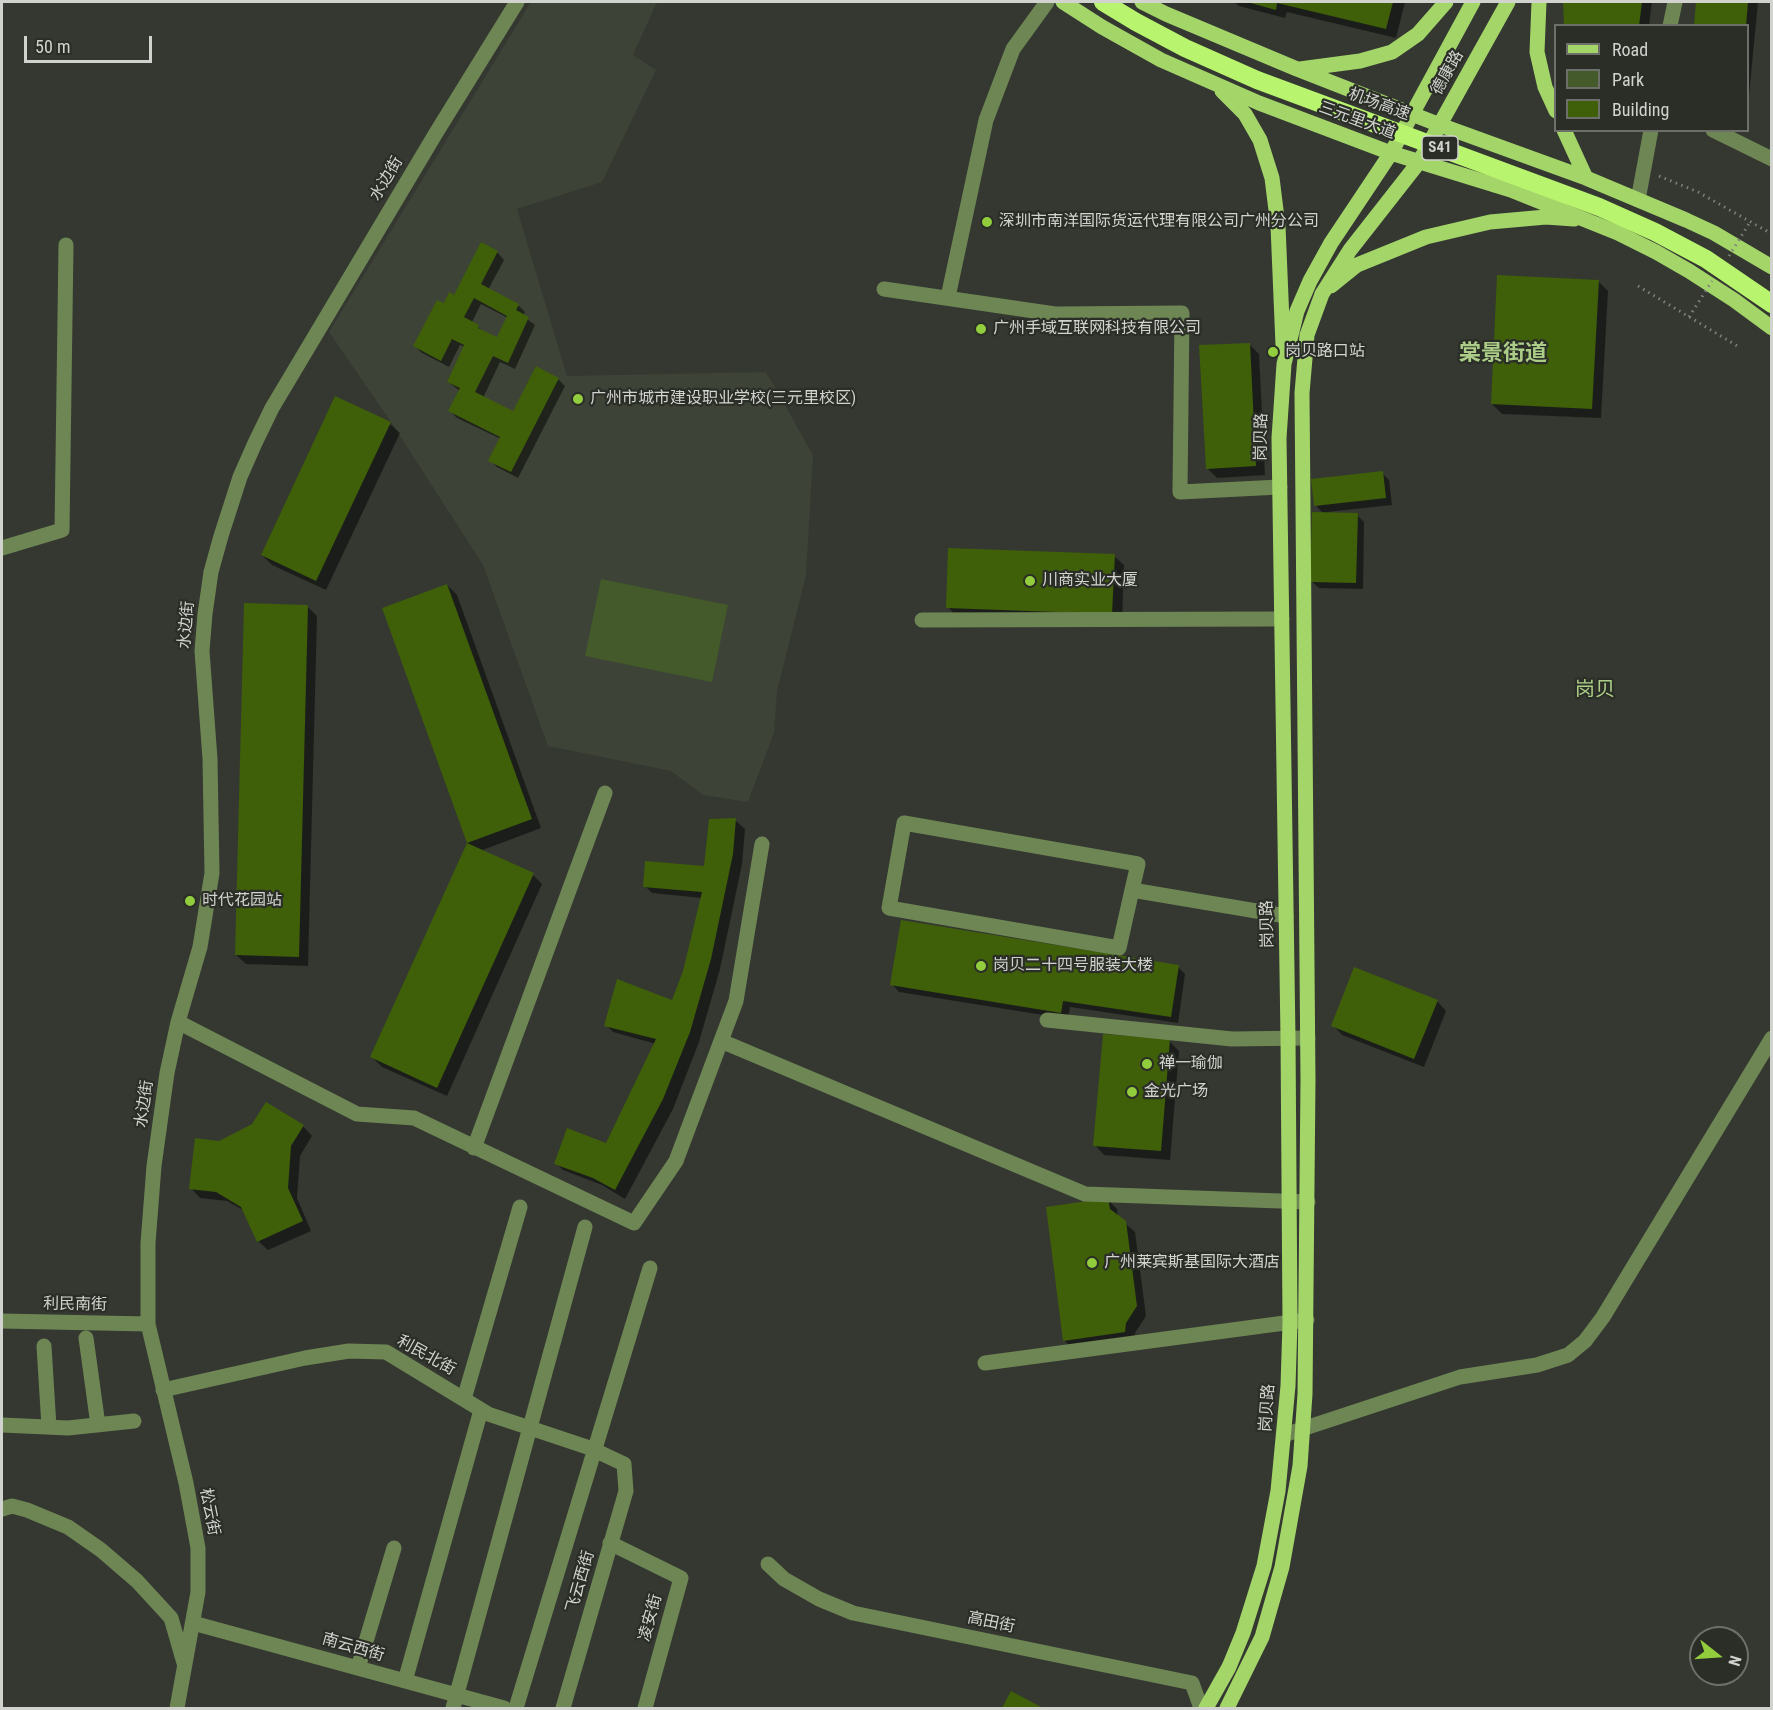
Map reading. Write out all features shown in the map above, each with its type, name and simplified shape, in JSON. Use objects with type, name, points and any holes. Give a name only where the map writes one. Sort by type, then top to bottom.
[{"type":"highway","name":"机场高速","points":[[1102,2],[1185,48],[1257,80],[1599,207],[1655,232],[1706,259],[1772,304]]},
{"type":"main road","name":"三元里大道","points":[[1064,2],[1129,43],[1215,85],[1391,153],[1511,190],[1588,220],[1656,252],[1689,271],[1772,328]]},
{"type":"main road","name":"三元里大道","points":[[1142,2],[1297,69],[1622,193],[1714,233],[1772,267]]},
{"type":"main road","points":[[1297,69],[1360,61],[1392,52],[1418,34],[1446,2]]},
{"type":"main road","name":"德康路","points":[[1391,153],[1473,2]]},
{"type":"main road","name":"德康路","points":[[1419,162],[1508,2]]},
{"type":"main road","points":[[1539,2],[1537,52],[1545,87],[1554,107]]},
{"type":"main road","points":[[1215,85],[1245,114],[1260,140],[1272,178],[1278,226],[1284,364]]},
{"type":"main road","points":[[1565,132],[1586,178]]},
{"type":"main road","name":"岗贝路","points":[[1206,1708],[1229,1667],[1243,1634],[1261,1576],[1278,1491],[1284,1435],[1290,1323],[1279,438],[1284,364],[1297,311],[1310,280],[1343,224],[1391,153]]},
{"type":"main road","points":[[1227,1708],[1254,1655],[1270,1612],[1289,1534],[1300,1466],[1303,1428],[1307,1320],[1308,1038],[1302,393],[1307,335],[1322,294],[1350,250],[1419,162]]},
{"type":"main road","points":[[1607,229],[1602,213],[1604,207],[1612,197],[1622,193]]},
{"type":"main road","points":[[1322,294],[1358,265],[1426,237],[1490,222],[1546,218],[1588,220]]},
{"type":"street","name":"水边街","points":[[148,1324],[148,1243],[154,1166],[167,1073],[178,1022],[200,947],[212,873],[210,759],[202,651],[212,572],[227,515],[255,443],[294,368],[517,2]]},
{"type":"street","points":[[948,297],[986,120],[1013,49],[1047,2]]},
{"type":"street","points":[[1670,24],[1675,2]]},
{"type":"street","points":[[1638,200],[1651,132]]},
{"type":"street","points":[[1717,132],[1772,159]]},
{"type":"street","points":[[2,548],[62,530],[66,245]]},
{"type":"street","points":[[884,289],[1055,314],[1182,313],[1180,492],[1280,487]]},
{"type":"street","points":[[922,620],[1282,619]]},
{"type":"street","points":[[474,1148],[605,793]]},
{"type":"street","points":[[904,823],[1137,864],[1132,890],[1119,948],[889,908],[904,823]]},
{"type":"street","points":[[178,1022],[357,1114],[414,1118],[634,1223],[676,1161],[736,1001],[762,844]]},
{"type":"street","points":[[1132,890],[1286,916]]},
{"type":"street","points":[[1047,1020],[1232,1040],[1308,1038]]},
{"type":"street","points":[[1284,1435],[1460,1377],[1537,1365],[1568,1355],[1585,1341],[1603,1317],[1772,1038]]},
{"type":"street","points":[[721,1041],[1085,1194],[1308,1202]]},
{"type":"street","points":[[464,1399],[520,1208]]},
{"type":"street","points":[[455,1702],[585,1227]]},
{"type":"street","points":[[516,1708],[650,1268]]},
{"type":"street","points":[[985,1363],[1307,1320]]},
{"type":"street","name":"利民南街","points":[[2,1321],[148,1324]]},
{"type":"street","name":"松云街","points":[[148,1324],[198,1548],[198,1592],[194,1623],[177,1708]]},
{"type":"street","points":[[86,1338],[98,1425]]},
{"type":"street","points":[[44,1346],[49,1427]]},
{"type":"street","name":"利民北街","points":[[163,1390],[305,1358],[349,1351],[386,1352],[488,1414],[595,1450],[624,1464]]},
{"type":"street","points":[[405,1681],[481,1410]]},
{"type":"street","points":[[2,1425],[68,1428],[134,1421]]},
{"type":"street","name":"飞云西街","points":[[563,1708],[626,1491],[624,1464]]},
{"type":"street","points":[[2,1509],[12,1506],[27,1510],[68,1527],[101,1550],[137,1581],[171,1618],[185,1666]]},
{"type":"street","name":"凌安街","points":[[610,1544],[681,1578],[645,1708]]},
{"type":"street","points":[[358,1668],[394,1548]]},
{"type":"street","name":"高田街","points":[[768,1564],[784,1579],[819,1599],[853,1613],[1192,1683],[1201,1708]]},
{"type":"street","name":"南云西街","points":[[194,1623],[405,1681],[455,1702],[504,1708]]},
{"type":"path","points":[[1644,170],[1698,192],[1772,234]]},
{"type":"path","points":[[1638,286],[1739,347]]},
{"type":"shaded area","name":"广州市城市建设职业学校(三元里校区)","points":[[531,2],[657,2],[633,55],[656,70],[602,182],[517,209],[567,376],[766,372],[813,455],[806,575],[777,691],[774,733],[748,802],[703,795],[671,771],[548,746],[483,565],[391,422],[329,332]]},
{"type":"green space","points":[[601,579],[728,605],[712,682],[585,656]]},
{"type":"building","points":[[1247,2],[1393,2],[1386,29],[1277,3],[1276,10]]},
{"type":"building","points":[[1563,2],[1642,2],[1639,24],[1564,24]]},
{"type":"building","points":[[1696,2],[1748,2],[1746,24],[1694,24]]},
{"type":"building","points":[[481,242],[498,251],[481,284],[519,304],[516,310],[529,317],[508,363],[493,356],[475,392],[513,411],[536,366],[559,378],[511,472],[488,461],[500,437],[448,411],[460,388],[447,382],[464,345],[452,339],[441,361],[413,346],[437,300],[444,303],[449,292],[454,295]],"holes":[[[474,298],[507,316],[497,337],[478,328],[479,325],[464,317]]]},
{"type":"building","points":[[1497,275],[1599,280],[1592,409],[1491,404]]},
{"type":"building","points":[[1250,343],[1256,466],[1206,469],[1199,345]]},
{"type":"building","points":[[335,396],[391,422],[316,581],[261,555]]},
{"type":"building","points":[[1383,471],[1386,498],[1314,506],[1311,479]]},
{"type":"building","points":[[1312,512],[1358,513],[1356,583],[1310,582]]},
{"type":"building","name":"川商实业大厦","points":[[948,548],[1115,554],[1112,614],[946,608]]},
{"type":"building","points":[[447,584],[532,819],[467,843],[382,608]]},
{"type":"building","points":[[244,603],[308,605],[299,957],[235,955]]},
{"type":"building","points":[[736,818],[733,854],[711,959],[690,1032],[663,1099],[615,1190],[593,1178],[554,1164],[567,1128],[606,1143],[656,1039],[604,1026],[617,979],[672,1000],[683,971],[702,892],[643,887],[645,861],[704,866],[709,819]]},
{"type":"building","points":[[467,843],[534,873],[437,1088],[370,1057]]},
{"type":"building","name":"岗贝二十四号服装大楼","points":[[901,920],[1179,965],[1171,1017],[1063,1001],[1061,1013],[890,985]]},
{"type":"building","points":[[1354,967],[1438,1000],[1414,1059],[1331,1026]]},
{"type":"building","name":"金光广场","points":[[1103,1034],[1170,1039],[1161,1151],[1093,1146]]},
{"type":"building","points":[[266,1102],[304,1125],[291,1146],[288,1188],[303,1221],[257,1242],[241,1207],[216,1192],[189,1189],[195,1138],[219,1141],[252,1124]]},
{"type":"building","name":"广州莱宾斯基国际大酒店","points":[[1108,1198],[1110,1209],[1126,1221],[1137,1306],[1126,1323],[1125,1332],[1063,1341],[1046,1207]]},
{"type":"building","points":[[1011,1691],[1043,1708],[1002,1708]]},
{"type":"place","name":"深圳市南洋国际货运代理有限公司广州分公司","points":[[987,222]]},
{"type":"place","name":"广州手域互联网科技有限公司","points":[[981,329]]},
{"type":"place","name":"岗贝路口站","points":[[1273,352]]},
{"type":"place","name":"广州市城市建设职业学校(三元里校区)","points":[[578,399]]},
{"type":"place","name":"川商实业大厦","points":[[1030,581]]},
{"type":"place","name":"时代花园站","points":[[190,901]]},
{"type":"place","name":"岗贝二十四号服装大楼","points":[[981,966]]},
{"type":"place","name":"禅一瑜伽","points":[[1147,1064]]},
{"type":"place","name":"金光广场","points":[[1132,1092]]},
{"type":"place","name":"广州莱宾斯基国际大酒店","points":[[1092,1263]]},
{"type":"district","name":"棠景街道","points":[[1503,354]]},
{"type":"district","name":"岗贝","points":[[1595,691]]}]
